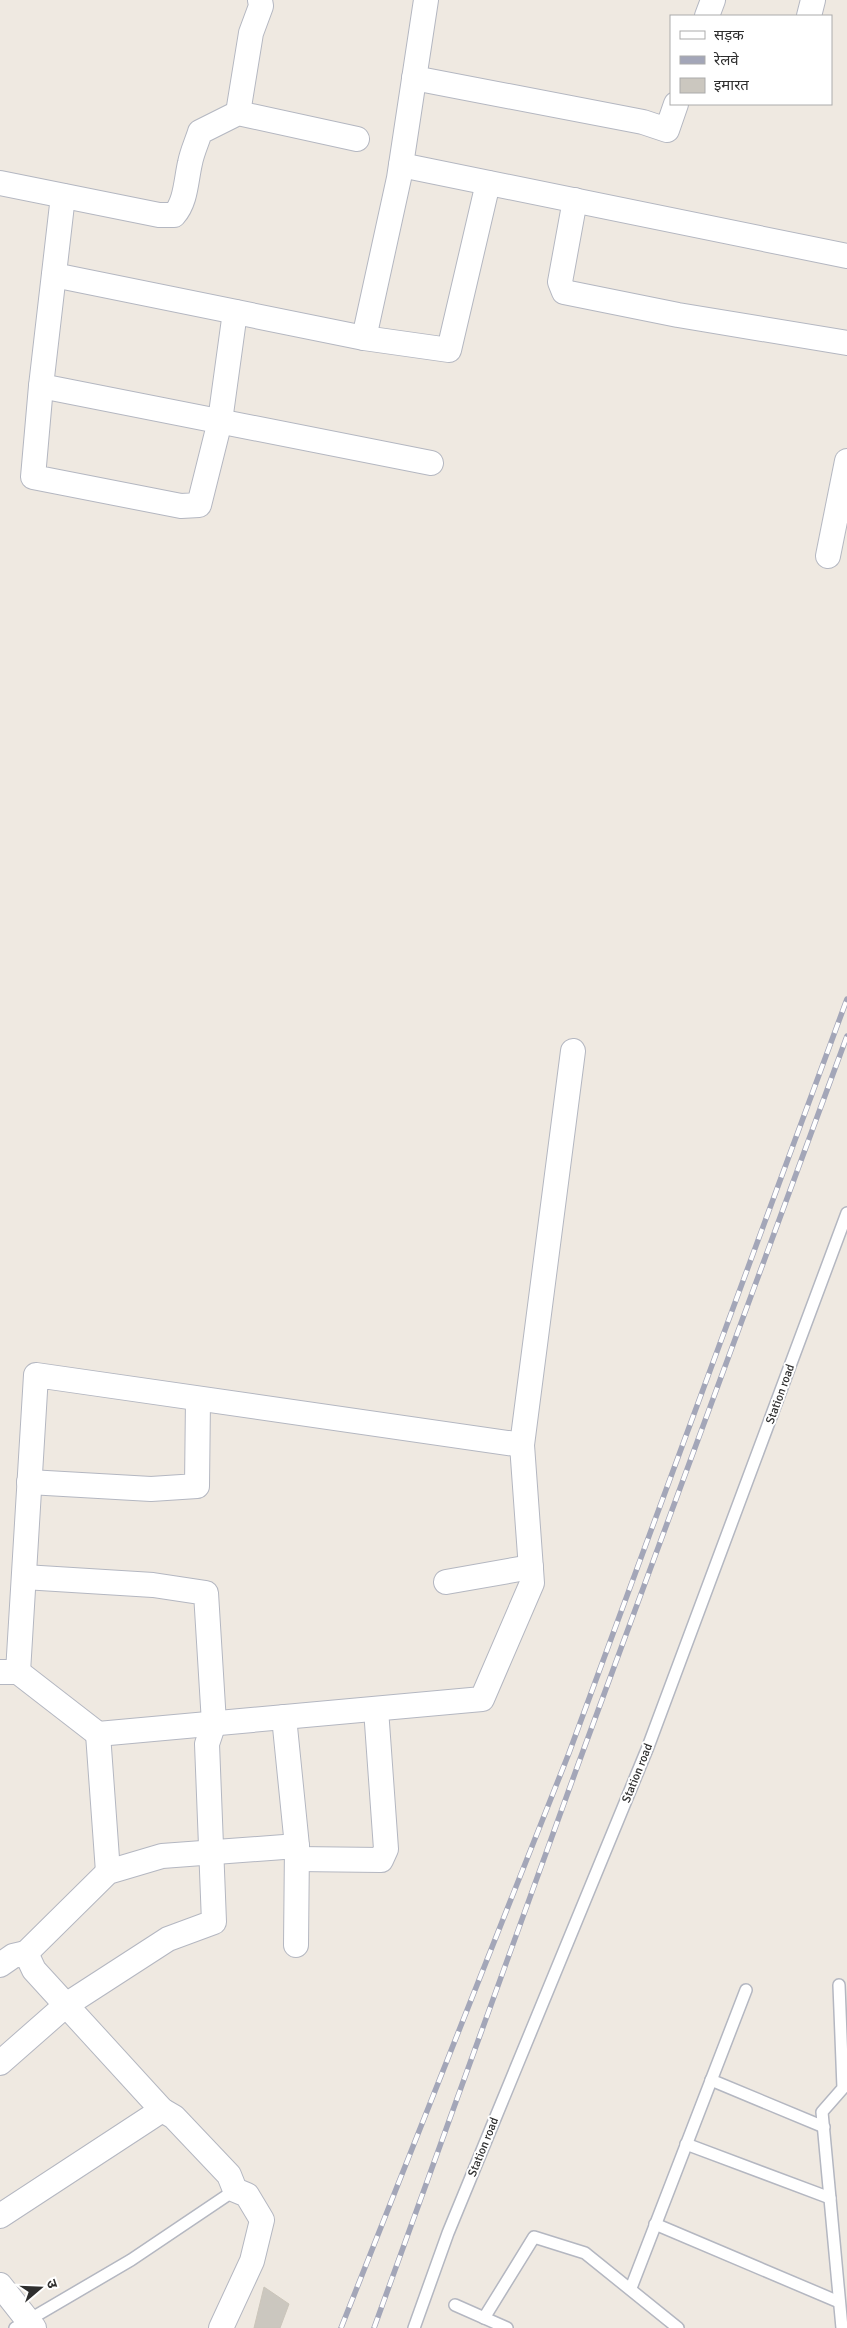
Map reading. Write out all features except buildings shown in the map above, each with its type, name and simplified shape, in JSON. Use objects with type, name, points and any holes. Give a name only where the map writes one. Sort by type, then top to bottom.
[{"type":"street","points":[[238,113],[251,33],[260,6],[260,0]]},
{"type":"street","points":[[364,338],[401,165],[426,0]]},
{"type":"street","points":[[707,15],[713,0]]},
{"type":"street","points":[[809,15],[813,0]]},
{"type":"street","points":[[414,78],[643,122],[667,130],[676,105]]},
{"type":"street","points":[[0,183],[159,215],[174,215],[178,210],[185,191],[190,160],[200,132],[238,113],[357,139]]},
{"type":"street","points":[[401,165],[847,256]]},
{"type":"street","points":[[54,275],[364,338],[449,350],[488,183]]},
{"type":"street","points":[[63,196],[41,386],[34,477],[181,506],[199,505],[220,421],[235,312]]},
{"type":"street","points":[[575,200],[560,282],[564,292],[678,315],[847,343]]},
{"type":"street","points":[[41,386],[431,463]]},
{"type":"street","points":[[828,556],[847,461]]},
{"type":"street","points":[[522,1445],[36,1376],[24,1577],[9,1672],[98,1734],[482,1699],[532,1583],[522,1445],[573,1051]]},
{"type":"street","points":[[29,1482],[151,1489],[198,1486],[198,1399]]},
{"type":"street","points":[[446,1582],[531,1567]]},
{"type":"street","points":[[0,2063],[66,2005],[168,1939],[214,1922],[207,1744],[214,1724],[206,1593],[153,1585],[24,1577]]},
{"type":"street","points":[[0,1965],[13,1956],[26,1953],[108,1872],[162,1856],[211,1852],[297,1853],[381,1860],[386,1849],[376,1709]]},
{"type":"street","points":[[284,1717],[297,1853],[296,1945]]},
{"type":"street","points":[[98,1734],[108,1872]]},
{"type":"street","points":[[26,1953],[34,1970],[162,2110],[174,2117],[229,2175],[235,2190],[247,2195],[262,2220],[252,2261],[220,2328]]},
{"type":"street","points":[[0,2216],[162,2110]]},
{"type":"street","points":[[0,2285],[25,2325]]},
{"type":"lane","name":"Station road","points":[[414,2328],[448,2233],[648,1747],[847,1213]]},
{"type":"lane","points":[[839,1985],[845,2062],[843,2088],[822,2112],[842,2328]]},
{"type":"lane","points":[[631,2288],[746,1990]]},
{"type":"lane","points":[[711,2080],[824,2127]]},
{"type":"lane","points":[[686,2144],[830,2198]]},
{"type":"lane","points":[[25,2325],[131,2260],[235,2190]]},
{"type":"lane","points":[[655,2224],[840,2302]]},
{"type":"lane","points":[[484,2318],[534,2237],[586,2253],[678,2328]]},
{"type":"lane","points":[[455,2305],[507,2328]]},
{"type":"railway","points":[[341,2328],[569,1753],[847,999]]},
{"type":"railway","points":[[374,2328],[579,1762],[847,1036]]}]
